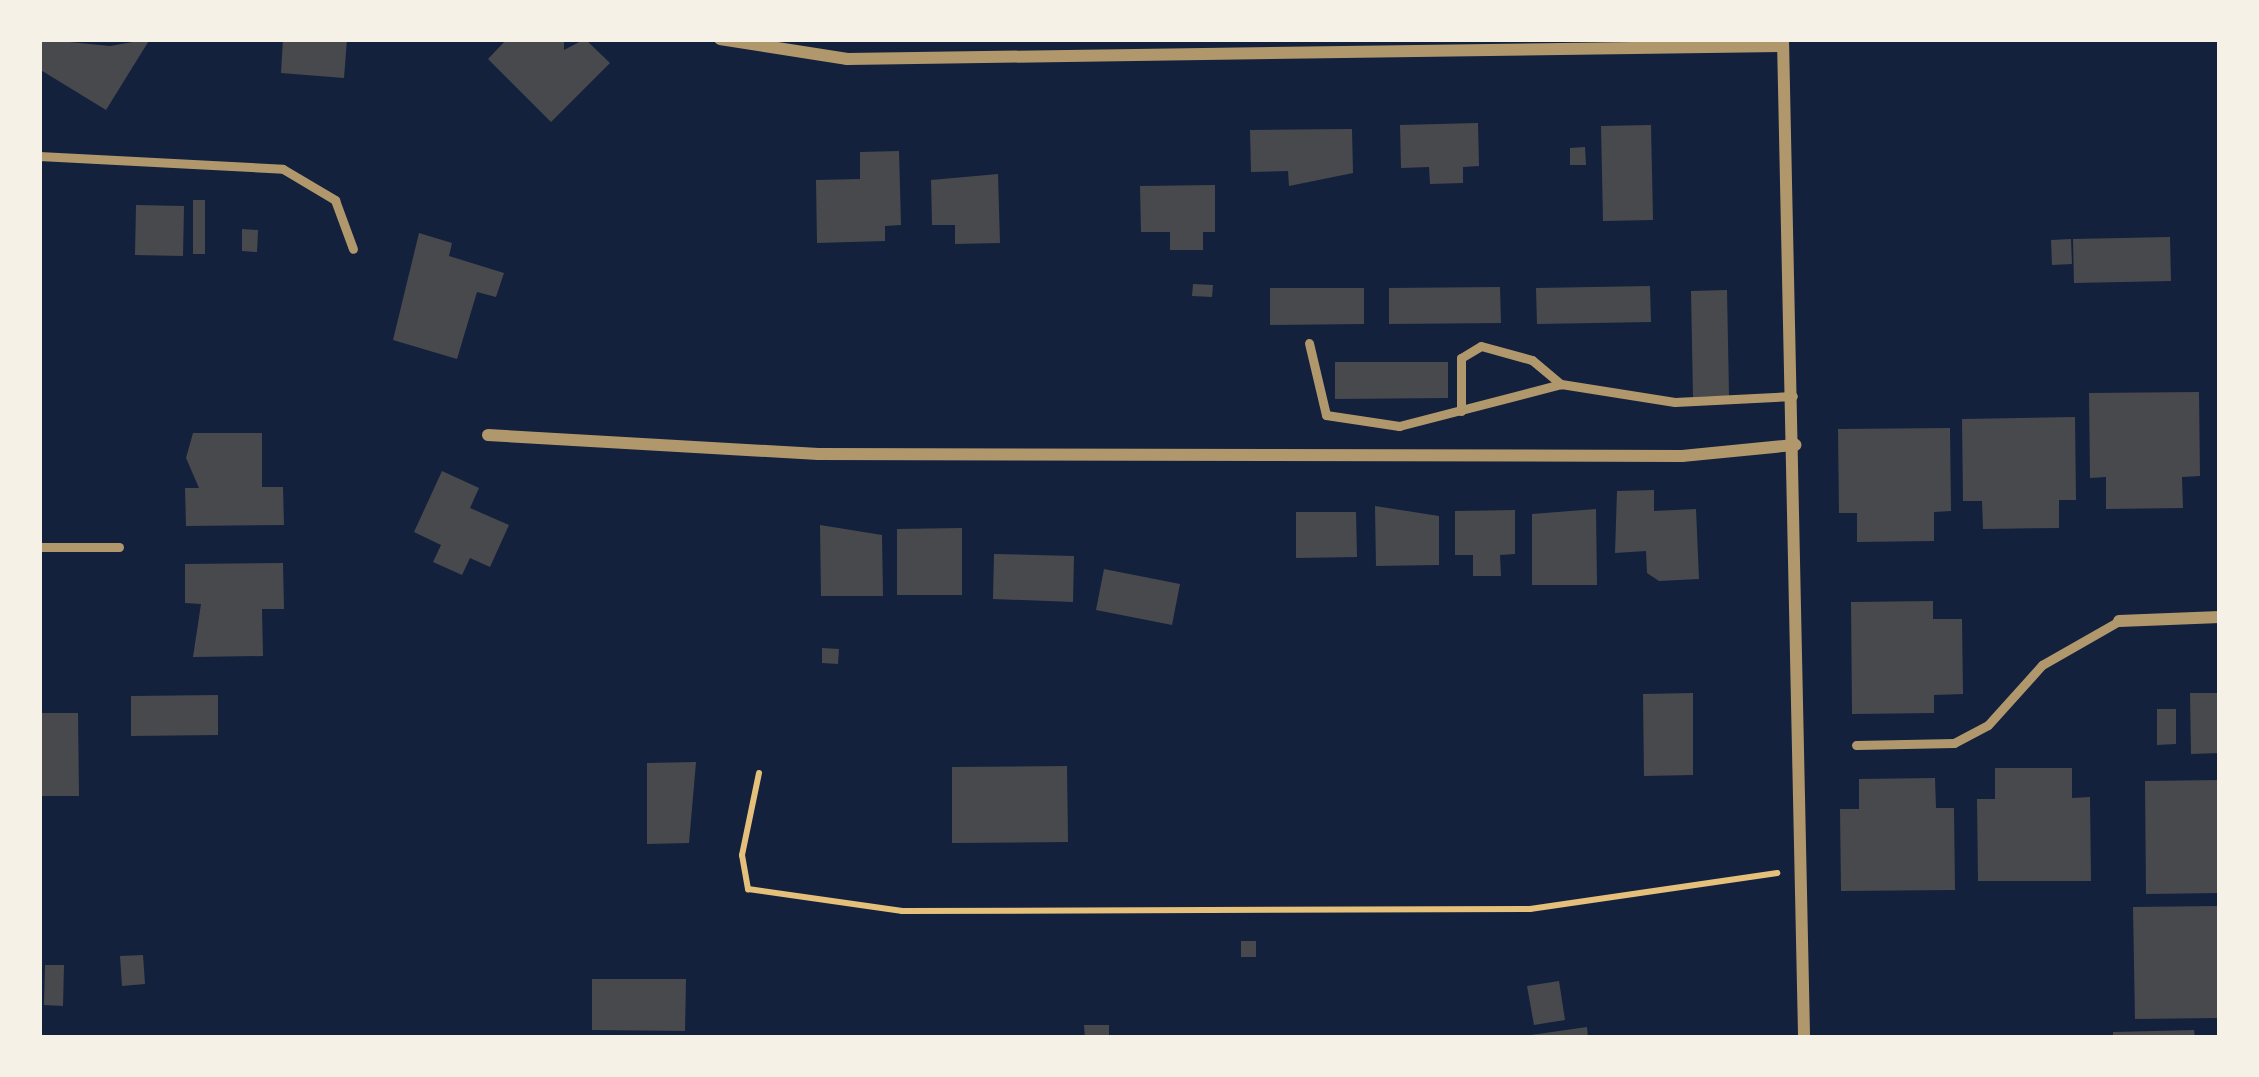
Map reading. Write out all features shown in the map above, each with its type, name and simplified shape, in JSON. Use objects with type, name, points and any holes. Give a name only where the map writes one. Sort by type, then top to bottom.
[{"type":"street","points":[[720,39],[847,58],[1783,43],[1804,1038]]},
{"type":"street","points":[[488,435],[818,454],[1682,456],[1795,446]]},
{"type":"street","points":[[2119,621],[2220,617]]},
{"type":"lane","points":[[39,155],[283,169],[335,200],[353,249]]},
{"type":"lane","points":[[1309,343],[1326,415],[1399,427],[1561,384],[1675,402],[1793,397]]},
{"type":"lane","points":[[1461,411],[1461,358],[1481,346],[1532,360],[1561,384]]},
{"type":"lane","points":[[39,548],[119,547]]},
{"type":"lane","points":[[1856,745],[1954,742],[1988,725],[2042,665],[2119,621]]},
{"type":"path","points":[[759,773],[742,855],[748,889],[902,911],[1530,908],[1804,868]]},
{"type":"building","points":[[39,39],[110,46],[150,39],[106,110],[39,69]]},
{"type":"building","points":[[283,39],[347,39],[344,78],[281,73]]},
{"type":"building","points":[[507,39],[564,39],[564,50],[585,39],[610,63],[551,122],[488,59]]},
{"type":"building","points":[[1478,123],[1479,166],[1463,167],[1463,183],[1430,184],[1429,167],[1401,168],[1400,125]]},
{"type":"building","points":[[1651,125],[1653,220],[1603,221],[1601,126]]},
{"type":"building","points":[[1352,129],[1353,173],[1289,186],[1288,171],[1251,172],[1250,130]]},
{"type":"building","points":[[1585,147],[1586,165],[1570,165],[1570,148]]},
{"type":"building","points":[[899,151],[901,225],[885,226],[885,241],[817,243],[816,180],[860,179],[860,152]]},
{"type":"building","points":[[998,174],[1000,243],[955,244],[955,225],[932,225],[931,180]]},
{"type":"building","points":[[1215,185],[1215,232],[1203,232],[1203,250],[1170,250],[1170,232],[1141,232],[1140,186]]},
{"type":"building","points":[[193,200],[205,200],[205,254],[193,254]]},
{"type":"building","points":[[136,205],[184,206],[183,256],[135,255]]},
{"type":"building","points":[[242,229],[258,230],[257,252],[242,251]]},
{"type":"building","points":[[419,233],[452,243],[449,256],[504,273],[496,297],[477,292],[457,359],[393,340]]},
{"type":"building","points":[[2170,237],[2171,281],[2074,283],[2073,239]]},
{"type":"building","points":[[2071,239],[2072,264],[2052,265],[2051,240]]},
{"type":"building","points":[[1193,284],[1213,285],[1212,297],[1192,296]]},
{"type":"building","points":[[1650,286],[1651,322],[1537,324],[1536,288]]},
{"type":"building","points":[[1500,287],[1501,323],[1389,324],[1389,288]]},
{"type":"building","points":[[1270,288],[1364,288],[1364,324],[1270,325]]},
{"type":"building","points":[[1727,290],[1729,396],[1693,397],[1691,291]]},
{"type":"building","points":[[1335,362],[1448,362],[1448,398],[1335,399]]},
{"type":"building","points":[[2199,392],[2200,476],[2182,477],[2183,508],[2106,509],[2106,477],[2090,478],[2089,393]]},
{"type":"building","points":[[2075,417],[2076,500],[2059,500],[2059,528],[1983,529],[1982,501],[1963,501],[1962,419]]},
{"type":"building","points":[[1950,428],[1951,511],[1934,512],[1934,541],[1857,542],[1857,513],[1839,513],[1838,429]]},
{"type":"building","points":[[193,433],[262,433],[262,487],[283,487],[284,525],[186,526],[185,488],[199,488],[186,458]]},
{"type":"building","points":[[442,471],[479,488],[470,508],[509,525],[490,567],[470,558],[462,575],[433,562],[441,545],[414,532]]},
{"type":"building","points":[[1654,490],[1654,511],[1696,509],[1699,579],[1659,581],[1647,573],[1646,551],[1615,553],[1617,491]]},
{"type":"building","points":[[1375,506],[1439,516],[1439,565],[1376,566]]},
{"type":"building","points":[[1596,509],[1597,585],[1532,585],[1532,514]]},
{"type":"building","points":[[1515,510],[1515,554],[1500,555],[1501,576],[1473,576],[1473,555],[1455,555],[1455,511]]},
{"type":"building","points":[[1296,512],[1356,512],[1357,557],[1296,558]]},
{"type":"building","points":[[820,525],[882,535],[883,596],[821,596]]},
{"type":"building","points":[[962,528],[962,595],[897,595],[897,529]]},
{"type":"building","points":[[994,554],[1074,556],[1073,602],[993,599]]},
{"type":"building","points":[[283,563],[284,609],[262,609],[263,656],[193,657],[201,604],[185,603],[185,564]]},
{"type":"building","points":[[1104,569],[1180,584],[1172,625],[1096,610]]},
{"type":"building","points":[[1933,601],[1933,619],[1962,619],[1963,694],[1934,695],[1934,713],[1852,714],[1851,602]]},
{"type":"building","points":[[822,648],[839,649],[838,664],[822,663]]},
{"type":"building","points":[[1693,693],[1693,775],[1644,776],[1643,694]]},
{"type":"building","points":[[2190,693],[2220,693],[2220,753],[2191,754]]},
{"type":"building","points":[[218,695],[218,735],[131,736],[131,696]]},
{"type":"building","points":[[2157,709],[2176,709],[2176,744],[2157,745]]},
{"type":"building","points":[[39,713],[78,713],[79,796],[39,796]]},
{"type":"building","points":[[696,762],[689,843],[647,844],[647,763]]},
{"type":"building","points":[[1067,766],[1068,842],[952,843],[952,767]]},
{"type":"building","points":[[1995,768],[2072,768],[2072,798],[2090,797],[2091,881],[1978,881],[1977,799],[1995,799]]},
{"type":"building","points":[[1935,778],[1936,808],[1954,808],[1955,890],[1841,891],[1840,809],[1859,809],[1859,779]]},
{"type":"building","points":[[2220,780],[2220,893],[2146,894],[2145,781]]},
{"type":"building","points":[[2217,906],[2218,1018],[2135,1019],[2133,907]]},
{"type":"building","points":[[1241,941],[1256,941],[1256,957],[1241,957]]},
{"type":"building","points":[[143,955],[145,984],[122,986],[120,956]]},
{"type":"building","points":[[45,965],[64,965],[63,1006],[44,1005]]},
{"type":"building","points":[[592,979],[686,979],[685,1031],[592,1030]]},
{"type":"building","points":[[1559,981],[1565,1020],[1534,1025],[1527,986]]},
{"type":"building","points":[[1084,1025],[1109,1025],[1109,1038],[1085,1038]]},
{"type":"building","points":[[1587,1027],[1588,1038],[1531,1038],[1531,1035]]},
{"type":"building","points":[[2194,1030],[2195,1038],[2113,1038],[2113,1032]]}]
